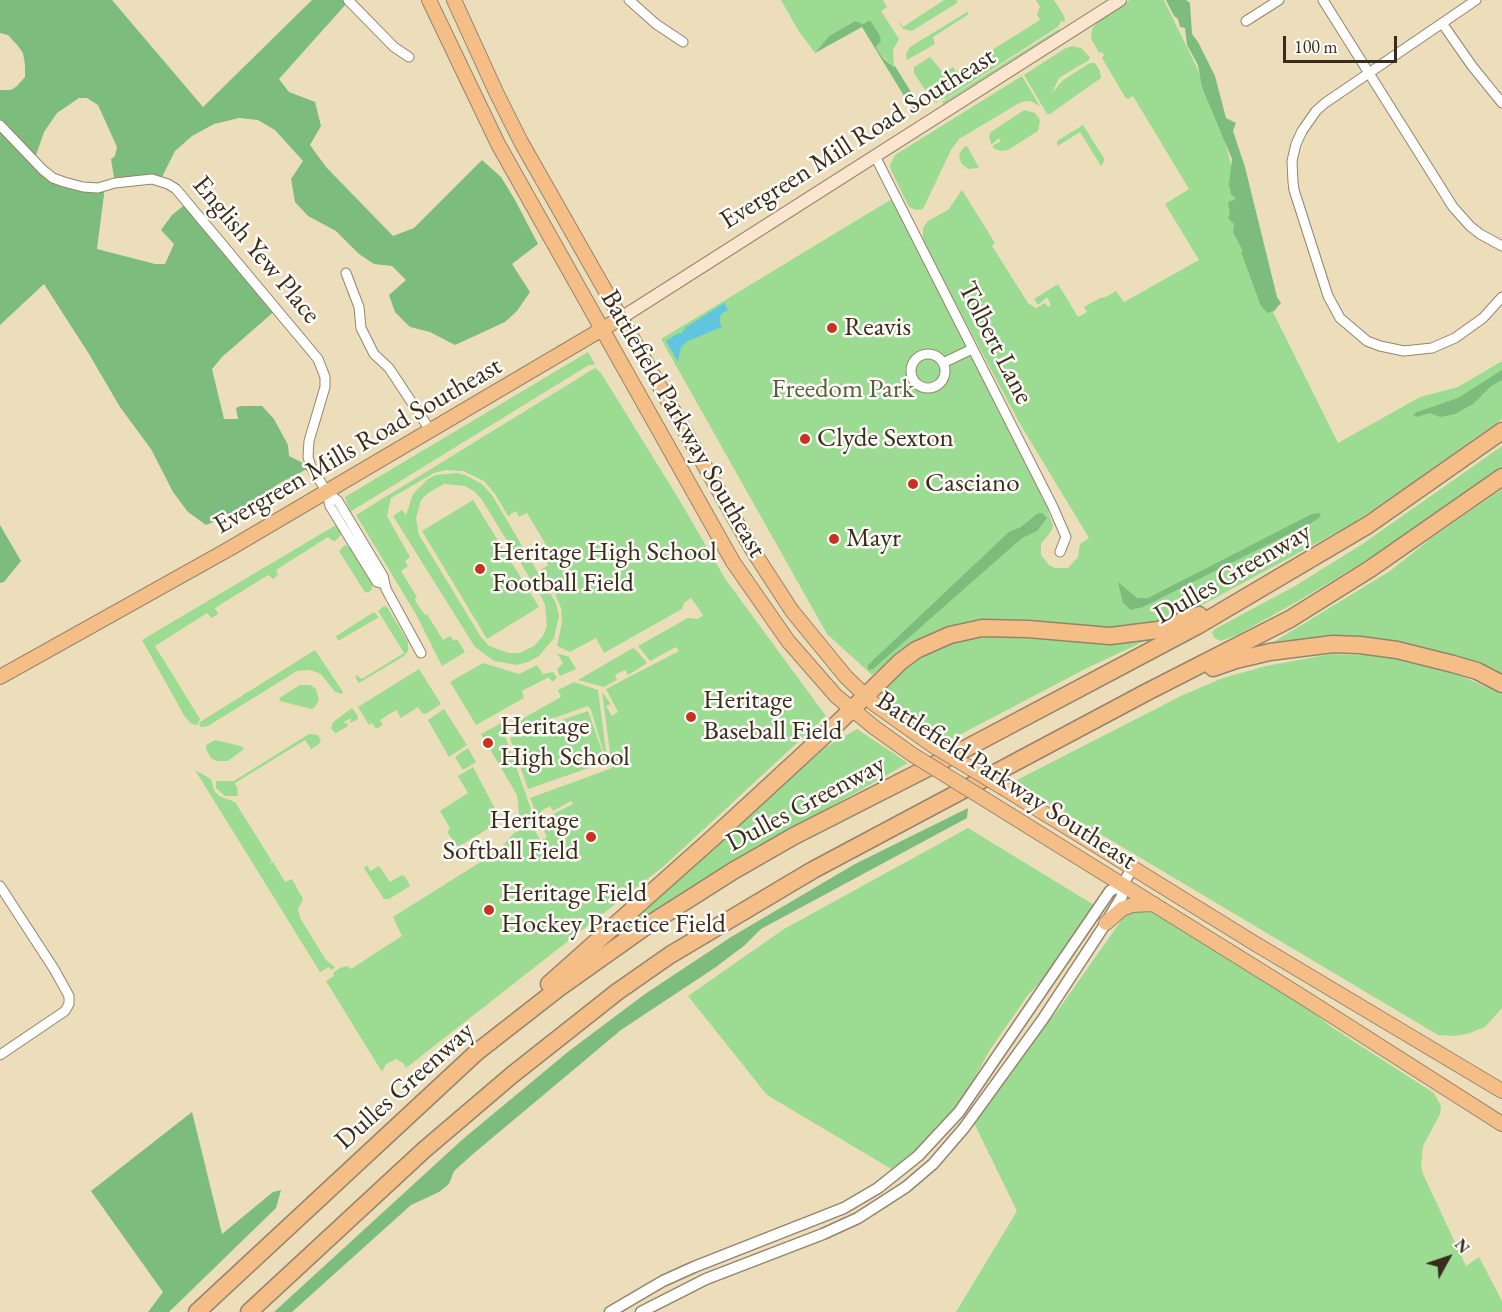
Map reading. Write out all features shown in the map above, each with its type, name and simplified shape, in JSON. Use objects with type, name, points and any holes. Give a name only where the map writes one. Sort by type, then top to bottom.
[{"type":"highway","name":"Dulles Greenway","points":[[197,1312],[448,1078],[493,1040],[597,960],[645,927],[733,871],[794,836],[963,750],[1197,626],[1269,585],[1368,525],[1502,431]]},
{"type":"highway","points":[[249,1312],[424,1150],[529,1060],[626,986],[752,904],[813,870],[1290,619],[1502,477]]},
{"type":"highway","points":[[493,1040],[566,968],[714,837],[900,662],[916,650],[950,635],[993,628],[1110,636],[1136,634],[1188,620],[1269,585]]},
{"type":"highway","points":[[1148,692],[1236,660],[1270,652],[1333,644],[1360,645],[1425,656],[1478,671],[1502,684]]},
{"type":"main road","name":"Battlefield Parkway Southeast","points":[[429,0],[498,144],[723,545],[756,598],[816,674],[851,710],[888,738],[1502,1124]]},
{"type":"main road","name":"Battlefield Parkway Southeast","points":[[454,0],[521,142],[759,560],[811,637],[864,696],[932,745],[1502,1091]]},
{"type":"main road","name":"Evergreen Mill Road Southeast","points":[[621,318],[1120,0]]},
{"type":"main road","name":"Evergreen Mills Road Southeast","points":[[0,677],[117,613],[327,492],[621,318]]},
{"type":"main road","points":[[1106,924],[1122,909],[1132,905],[1154,904]]},
{"type":"street","points":[[348,0],[394,47],[409,57]]},
{"type":"street","points":[[629,0],[656,24],[683,42]]},
{"type":"street","points":[[1246,21],[1279,0]]},
{"type":"street","points":[[1323,0],[1453,207],[1470,226],[1502,246]]},
{"type":"street","points":[[1476,0],[1316,111],[1302,131],[1292,161],[1294,190],[1334,309],[1348,327],[1367,341],[1391,350],[1420,351],[1432,348],[1455,338],[1483,318],[1502,297]]},
{"type":"street","points":[[1443,23],[1472,66],[1502,103]]},
{"type":"street","name":"English Yew Place","points":[[0,125],[53,178],[75,186],[98,188],[115,183],[152,179],[168,184],[183,195],[318,359],[325,377],[324,395],[308,450],[310,467],[327,492],[330,506],[377,582],[384,584],[421,653]]},
{"type":"street","name":"Tolbert Lane","points":[[875,156],[1053,507],[1066,537],[1060,552]]},
{"type":"street","points":[[346,273],[359,307],[361,328],[374,354],[389,368],[430,430]]},
{"type":"street","points":[[943,363],[972,349]]},
{"type":"street","points":[[641,1312],[706,1280],[804,1242],[858,1218],[917,1178],[949,1148],[999,1082],[1106,924],[1122,896],[1122,885],[1132,868]]},
{"type":"street","points":[[610,1312],[663,1281],[694,1267],[844,1208],[878,1188],[902,1169],[931,1143],[958,1112],[1110,891],[1122,885]]},
{"type":"street","points":[[0,886],[69,996],[69,1004],[65,1011],[0,1055]]},
{"type":"green space","points":[[0,0],[112,0],[203,107],[312,0],[344,0],[347,3],[279,79],[289,92],[315,102],[321,126],[310,145],[326,167],[393,236],[414,228],[482,160],[501,177],[538,244],[512,264],[530,292],[517,311],[505,322],[455,345],[430,332],[410,327],[395,312],[389,295],[406,280],[392,266],[374,264],[359,254],[336,231],[308,216],[295,202],[291,179],[303,161],[275,130],[258,120],[239,118],[214,124],[192,136],[175,151],[160,181],[115,183],[111,159],[115,156],[117,147],[98,105],[87,98],[79,98],[57,113],[44,132],[34,161],[53,178],[105,187],[97,249],[155,264],[165,264],[174,244],[161,230],[172,215],[188,202],[277,309],[222,357],[212,369],[224,419],[238,419],[236,408],[241,406],[262,406],[274,419],[288,445],[289,456],[311,467],[280,483],[231,515],[206,525],[188,512],[173,492],[151,449],[120,407],[44,284],[0,325],[0,90],[11,90],[17,86],[25,77],[25,65],[23,53],[18,46],[8,35],[0,33]]},
{"type":"green space","points":[[781,0],[883,0],[887,7],[881,11],[899,39],[893,50],[894,67],[878,52],[876,47],[881,41],[870,20],[863,24],[855,21],[829,36],[815,53],[798,30]]},
{"type":"green space","points":[[944,0],[957,0],[957,3],[912,31],[903,29],[896,18],[903,27]]},
{"type":"green space","points":[[1036,0],[1054,0],[1065,22],[1061,21],[1058,27],[947,98],[938,100],[937,103],[931,99],[914,73],[914,67],[930,57],[941,70],[953,67],[957,72],[1040,20],[1037,15],[1040,7]]},
{"type":"green space","name":"Freedom Park","points":[[1130,0],[1164,0],[1217,109],[1263,292],[1338,443],[1420,397],[1458,387],[1502,361],[1502,419],[1350,525],[1193,610],[1159,622],[1119,629],[990,620],[956,624],[926,637],[872,675],[827,634],[661,339],[895,197],[1053,507],[1048,512],[1053,525],[1052,530],[1041,544],[1041,555],[1049,565],[1055,568],[1068,568],[1078,557],[1080,544],[1089,538],[1020,424],[932,259],[923,239],[923,228],[928,221],[948,210],[962,190],[995,243],[992,246],[1028,303],[1036,308],[1045,303],[1048,307],[1051,305],[1047,297],[1038,305],[1034,299],[1058,284],[1078,317],[1087,312],[1084,307],[1100,298],[1116,291],[1124,302],[1199,260],[1165,204],[1189,189],[1133,96],[1128,99],[1125,97],[1102,58],[1104,55],[1102,52],[1099,53],[1091,38],[1092,29],[1097,22]]},
{"type":"green space","points":[[1166,0],[1186,0],[1190,3],[1192,34],[1215,76],[1226,118],[1236,123],[1233,131],[1245,167],[1277,297],[1281,303],[1274,311],[1268,313],[1261,306],[1241,253],[1243,251],[1233,232],[1234,224],[1228,218],[1230,214],[1228,202],[1236,199],[1231,194],[1229,185],[1232,159],[1202,87],[1198,65],[1187,45],[1185,28],[1180,27],[1178,19]]},
{"type":"green space","points":[[967,12],[969,14],[933,37],[935,44],[907,60],[906,54],[910,47]]},
{"type":"green space","points":[[870,20],[880,36],[881,41],[876,47],[878,51],[884,59],[895,66],[919,105],[920,110],[915,114],[862,27],[815,53],[829,36],[855,21],[863,24]]},
{"type":"green space","points":[[1062,27],[1057,32],[943,104],[942,102]]},
{"type":"green space","points":[[1072,46],[1081,48],[1090,57],[1089,60],[1059,78],[1052,93],[1063,80],[1090,63],[1095,63],[1101,78],[1047,114],[1024,75]]},
{"type":"green space","points":[[1022,76],[1040,106],[1030,101],[1021,102],[959,139],[951,150],[923,209],[916,210],[909,207],[891,170],[890,165],[895,155]]},
{"type":"green space","points":[[1024,110],[1035,113],[1037,116],[1035,119],[1038,116],[1040,122],[1038,131],[1008,150],[995,149],[992,146],[1001,141],[999,138],[991,145],[989,136],[991,132]]},
{"type":"green space","points":[[1083,125],[1105,160],[1101,166],[1080,132],[1058,146],[1057,144],[1057,141]]},
{"type":"green space","points":[[965,146],[979,168],[968,169],[961,163],[959,154]]},
{"type":"green space","points":[[588,352],[594,365],[589,365],[350,512],[345,497]]},
{"type":"green space","points":[[595,368],[601,373],[726,580],[826,716],[664,866],[406,1068],[396,1059],[386,1064],[382,1072],[326,981],[340,968],[347,966],[351,969],[402,936],[393,917],[498,851],[514,833],[536,823],[539,828],[535,831],[541,841],[547,837],[539,821],[573,804],[571,801],[553,811],[550,806],[541,811],[543,816],[538,818],[530,798],[612,768],[602,692],[611,704],[606,706],[612,716],[618,712],[606,689],[679,651],[676,647],[650,661],[638,646],[688,618],[698,619],[703,615],[691,598],[684,603],[682,609],[604,653],[596,638],[570,652],[557,646],[562,622],[561,608],[541,570],[548,565],[546,560],[552,555],[527,513],[519,517],[516,511],[508,516],[484,481],[463,471],[446,470],[434,473],[391,498],[387,516],[410,557],[405,561],[408,566],[401,571],[417,597],[416,602],[425,615],[427,614],[443,640],[450,636],[454,641],[457,639],[465,652],[442,666],[417,616],[356,515]]},
{"type":"green space","points":[[1502,370],[1502,380],[1491,386],[1473,404],[1455,414],[1440,417],[1430,413],[1416,417],[1413,415],[1458,398]]},
{"type":"green space","points":[[1502,446],[1502,467],[1388,547],[1237,635],[1221,641],[1214,638],[1212,632],[1215,629],[1295,586],[1361,545]]},
{"type":"green space","points":[[457,473],[482,484],[492,495],[556,603],[559,616],[554,638],[539,656],[528,662],[517,665],[494,661],[475,647],[393,516],[402,510],[406,515],[413,494],[428,479],[436,475]],"holes":[[[444,484],[465,486],[482,500],[545,605],[547,626],[543,636],[534,646],[520,653],[509,653],[489,646],[481,637],[419,535],[416,518],[421,500]]]},
{"type":"green space","points":[[1502,489],[1502,679],[1436,653],[1267,646],[1390,571],[1433,537]]},
{"type":"green space","name":"Heritage High School Football Field","points":[[473,500],[539,607],[487,639],[422,531]]},
{"type":"green space","points":[[1042,513],[1047,518],[1037,531],[1022,538],[873,669],[868,670],[868,665],[1009,532]]},
{"type":"green space","points":[[1312,514],[1321,515],[1319,518],[1311,523],[1143,607],[1131,610],[1123,603],[1118,582],[1137,598],[1148,598]]},
{"type":"green space","points":[[0,525],[21,561],[4,582],[0,583]]},
{"type":"green space","points":[[336,525],[341,535],[335,541],[328,537],[276,570],[278,575],[273,579],[268,575],[215,608],[218,614],[212,618],[207,613],[155,646],[200,719],[197,725],[192,724],[185,717],[142,640]]},
{"type":"green space","points":[[345,545],[351,548],[372,582],[372,589],[368,593],[364,591],[339,551]]},
{"type":"green space","points":[[384,606],[387,607],[408,642],[408,651],[404,656],[359,683],[356,675],[362,679],[404,653],[378,611]]},
{"type":"green space","points":[[374,612],[379,617],[338,641],[336,636]]},
{"type":"green space","points":[[987,637],[1147,640],[1087,668],[948,741],[884,700],[881,692],[916,657],[939,646],[964,639]]},
{"type":"green space","points":[[633,648],[647,663],[628,675],[625,670],[615,675],[617,680],[604,687],[578,680]]},
{"type":"green space","points":[[315,650],[343,692],[342,694],[335,692],[321,674],[310,670],[297,671],[208,726],[199,725],[200,722]]},
{"type":"green space","points":[[557,653],[569,657],[576,669],[560,676],[557,669],[563,663]]},
{"type":"green space","points":[[1331,654],[1405,659],[1459,675],[1502,694],[1502,1008],[1485,1027],[1467,1034],[1438,1035],[1013,782],[1183,695],[1223,678],[1266,666]]},
{"type":"green space","points":[[483,663],[519,674],[537,665],[543,674],[553,672],[557,678],[552,682],[549,677],[522,691],[524,698],[476,725],[450,682]]},
{"type":"green space","points":[[419,669],[441,704],[426,714],[422,713],[418,707],[401,718],[396,710],[380,720],[383,725],[376,729],[372,723],[369,725],[358,707]]},
{"type":"green space","points":[[574,682],[598,690],[608,767],[588,706],[514,732],[511,725],[561,697],[558,690]]},
{"type":"green space","points":[[300,685],[310,685],[316,689],[319,700],[314,708],[280,701],[279,698]]},
{"type":"green space","points":[[352,708],[358,716],[357,720],[350,723],[351,718],[344,722],[345,724],[347,722],[348,726],[334,732],[331,728],[333,722]]},
{"type":"green space","points":[[444,709],[467,745],[449,757],[428,720]]},
{"type":"green space","points":[[588,711],[606,762],[528,789],[510,738]]},
{"type":"green space","points":[[503,722],[511,733],[505,736],[535,820],[516,829],[519,814],[517,795],[481,734]]},
{"type":"green space","points":[[857,729],[908,763],[716,872],[589,956],[826,747]]},
{"type":"green space","points":[[309,734],[318,735],[321,741],[319,744],[311,749],[305,740],[235,783],[238,796],[225,796],[216,788],[216,781],[234,781]]},
{"type":"green space","points":[[215,740],[241,746],[244,749],[228,761],[216,761],[211,758],[206,749],[206,745]]},
{"type":"green space","points":[[468,748],[476,762],[463,770],[455,757]]},
{"type":"green space","points":[[473,767],[500,818],[499,822],[458,847],[447,832],[450,828],[440,811],[468,793],[458,776]]},
{"type":"green space","points":[[195,770],[211,779],[214,790],[219,796],[235,802],[272,861],[267,865],[273,862],[285,882],[292,879],[303,899],[298,909],[300,918],[326,960],[335,967],[333,969],[329,967],[320,972]]},
{"type":"green space","points":[[968,808],[967,818],[761,929],[745,945],[716,967],[621,1030],[454,1171],[449,1184],[439,1192],[411,1205],[292,1312],[274,1312],[463,1139],[569,1051],[645,994],[731,937],[855,864]]},
{"type":"green space","points":[[968,828],[1094,905],[1052,969],[1028,995],[990,1050],[962,1100],[932,1136],[893,1170],[767,1095],[688,996],[784,929]]},
{"type":"green space","points":[[367,865],[370,871],[379,866],[390,882],[402,875],[405,876],[410,886],[389,899],[384,899],[364,868]]},
{"type":"green space","points":[[1148,909],[1172,921],[1290,995],[1333,1028],[1434,1093],[1441,1106],[1440,1114],[1423,1146],[1421,1165],[1423,1174],[1466,1266],[1479,1257],[1502,1301],[1502,1312],[956,1312],[1017,1211],[974,1123],[1125,915],[1130,911]]},
{"type":"green space","points":[[192,1112],[222,1234],[273,1192],[281,1190],[276,1208],[169,1312],[148,1312],[163,1292],[91,1191]]},
{"type":"water","points":[[724,303],[728,310],[721,314],[719,320],[722,327],[688,341],[681,347],[678,362],[666,341],[682,333],[685,328]]},
{"type":"place","name":"Reavis","points":[[832,328]]},
{"type":"place","name":"Clyde Sexton","points":[[805,439]]},
{"type":"place","name":"Casciano","points":[[913,484]]},
{"type":"place","name":"Mayr","points":[[834,539]]},
{"type":"place","name":"Heritage High School Football Field","points":[[480,569]]},
{"type":"place","name":"Heritage Baseball Field","points":[[691,717]]},
{"type":"place","name":"Heritage High School","points":[[488,743]]},
{"type":"place","name":"Heritage Softball Field","points":[[591,837]]},
{"type":"place","name":"Heritage Field Hockey Practice Field","points":[[489,910]]}]
